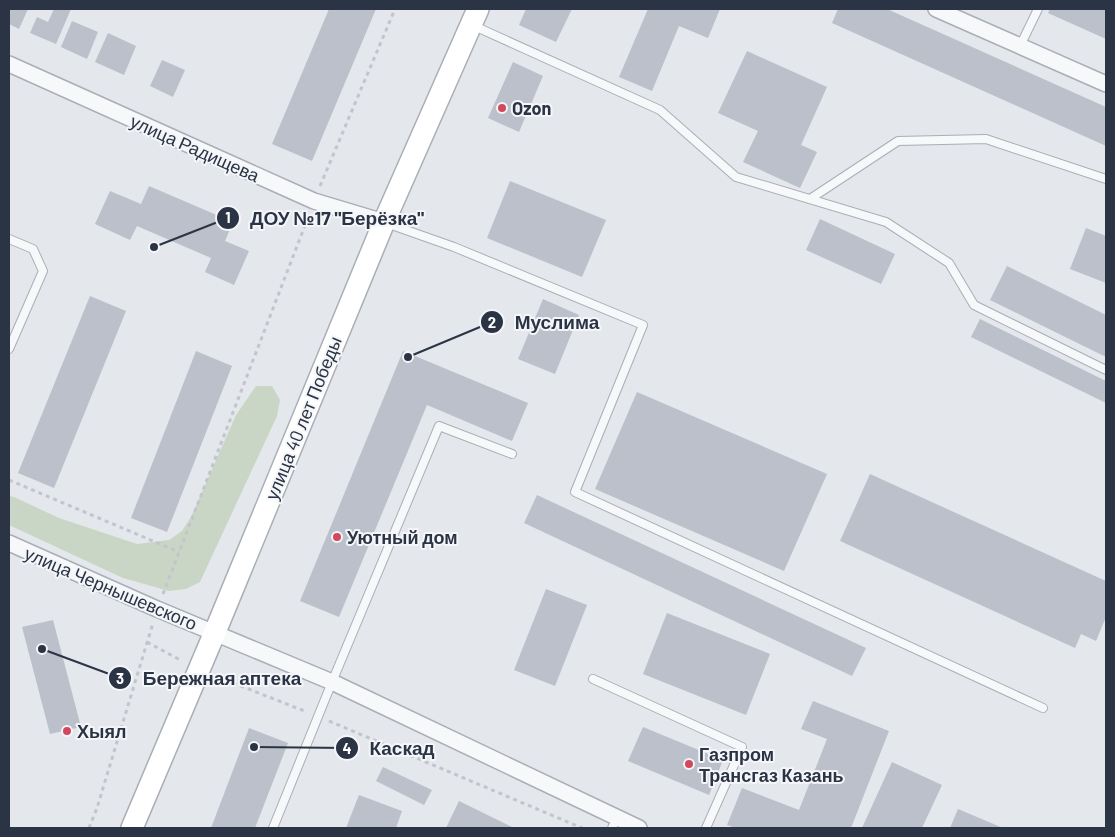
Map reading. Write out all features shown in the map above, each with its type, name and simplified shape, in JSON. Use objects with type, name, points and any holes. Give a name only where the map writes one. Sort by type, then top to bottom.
[{"type":"street","points":[[936,9],[1106,84]]},
{"type":"street","name":"улица 40 лет Победы","points":[[132,828],[384,222],[474,17]]},
{"type":"street","name":"улица Радищева","points":[[9,64],[314,201],[384,222]]},
{"type":"street","name":"улица Чернышевского","points":[[9,544],[157,609],[332,682],[614,823],[639,828]]},
{"type":"lane","points":[[1020,46],[1038,9]]},
{"type":"lane","points":[[474,17],[660,110],[736,177],[886,222],[948,262],[974,304],[1106,370]]},
{"type":"lane","points":[[810,199],[898,141],[986,139],[1106,179]]},
{"type":"lane","points":[[384,222],[454,247],[643,324],[575,492],[1043,708]]},
{"type":"lane","points":[[9,240],[33,249],[43,271],[9,349]]},
{"type":"lane","points":[[273,828],[332,682],[440,426],[512,454]]},
{"type":"lane","points":[[593,679],[742,747],[706,828]]},
{"type":"path","points":[[89,828],[97,808],[157,609],[314,201],[395,9]]},
{"type":"path","points":[[9,480],[179,552]]},
{"type":"path","points":[[147,642],[199,669],[318,716],[582,828]]},
{"type":"green space","points":[[256,386],[272,386],[280,400],[277,416],[200,582],[186,589],[169,591],[123,578],[9,525],[9,496],[59,518],[137,544],[169,540],[182,531],[191,517],[236,415]]},
{"type":"building","points":[[9,9],[28,9],[19,29],[9,24]]},
{"type":"building","points":[[54,9],[71,9],[56,44],[30,33],[37,17],[48,22]]},
{"type":"building","points":[[329,9],[376,9],[312,161],[272,144]]},
{"type":"building","points":[[526,9],[572,9],[556,42],[519,25]]},
{"type":"building","points":[[648,9],[720,9],[708,38],[679,26],[652,91],[619,77]]},
{"type":"building","points":[[838,9],[887,9],[1106,107],[1106,146],[832,23]]},
{"type":"building","points":[[1050,9],[1106,9],[1106,39],[1048,13]]},
{"type":"building","points":[[72,21],[98,32],[87,59],[61,47]]},
{"type":"building","points":[[108,33],[136,46],[124,75],[95,62]]},
{"type":"building","points":[[747,51],[827,87],[801,145],[817,152],[800,188],[743,162],[758,131],[718,113]]},
{"type":"building","points":[[162,60],[185,70],[173,97],[150,86]]},
{"type":"building","points":[[513,62],[543,76],[519,132],[488,118]]},
{"type":"building","points":[[510,181],[606,220],[582,277],[487,238]]},
{"type":"building","points":[[149,186],[233,222],[225,241],[249,251],[234,285],[205,272],[211,258],[137,226],[130,240],[95,224],[110,191],[141,204]]},
{"type":"building","points":[[820,219],[895,254],[881,284],[806,250]]},
{"type":"building","points":[[1086,228],[1106,236],[1106,283],[1070,269]]},
{"type":"building","points":[[1007,266],[1106,315],[1106,357],[990,300]]},
{"type":"building","points":[[90,296],[126,311],[54,488],[18,473]]},
{"type":"building","points":[[543,299],[579,315],[555,374],[518,359]]},
{"type":"building","points":[[980,319],[1106,381],[1106,403],[971,337]]},
{"type":"building","points":[[196,351],[232,366],[167,532],[131,518]]},
{"type":"building","points":[[403,351],[528,403],[512,441],[427,405],[339,617],[300,601]]},
{"type":"building","points":[[637,392],[827,474],[784,571],[595,489]]},
{"type":"building","points":[[870,474],[1106,581],[1106,617],[1096,641],[1081,634],[1075,648],[840,541]]},
{"type":"building","points":[[537,495],[866,648],[852,676],[524,523]]},
{"type":"building","points":[[546,589],[587,605],[555,686],[514,670]]},
{"type":"building","points":[[667,613],[770,654],[746,715],[643,674]]},
{"type":"building","points":[[53,620],[81,727],[50,734],[22,627]]},
{"type":"building","points":[[813,701],[889,731],[851,828],[736,828],[727,825],[742,788],[799,810],[827,739],[801,729]]},
{"type":"building","points":[[643,727],[723,760],[709,795],[628,761]]},
{"type":"building","points":[[249,728],[288,743],[255,828],[211,828]]},
{"type":"building","points":[[892,762],[942,785],[922,828],[862,828]]},
{"type":"building","points":[[383,767],[432,790],[424,805],[376,781]]},
{"type":"building","points":[[359,795],[402,811],[396,828],[346,828]]},
{"type":"building","points":[[459,801],[514,828],[446,828]]},
{"type":"building","points":[[958,809],[1003,828],[950,828]]},
{"type":"place","name":"Ozon","points":[[502,108]]},
{"type":"place","name":"ДОУ №17 \"Берёзка\"","points":[[154,247]]},
{"type":"place","name":"Муслима","points":[[408,357]]},
{"type":"place","name":"Уютный дом","points":[[337,537]]},
{"type":"place","name":"Бережная аптека","points":[[42,649]]},
{"type":"place","name":"Хыял","points":[[67,731]]},
{"type":"place","name":"Каскад","points":[[254,747]]},
{"type":"place","name":"Газпром Трансгаз Казань","points":[[689,764]]}]
